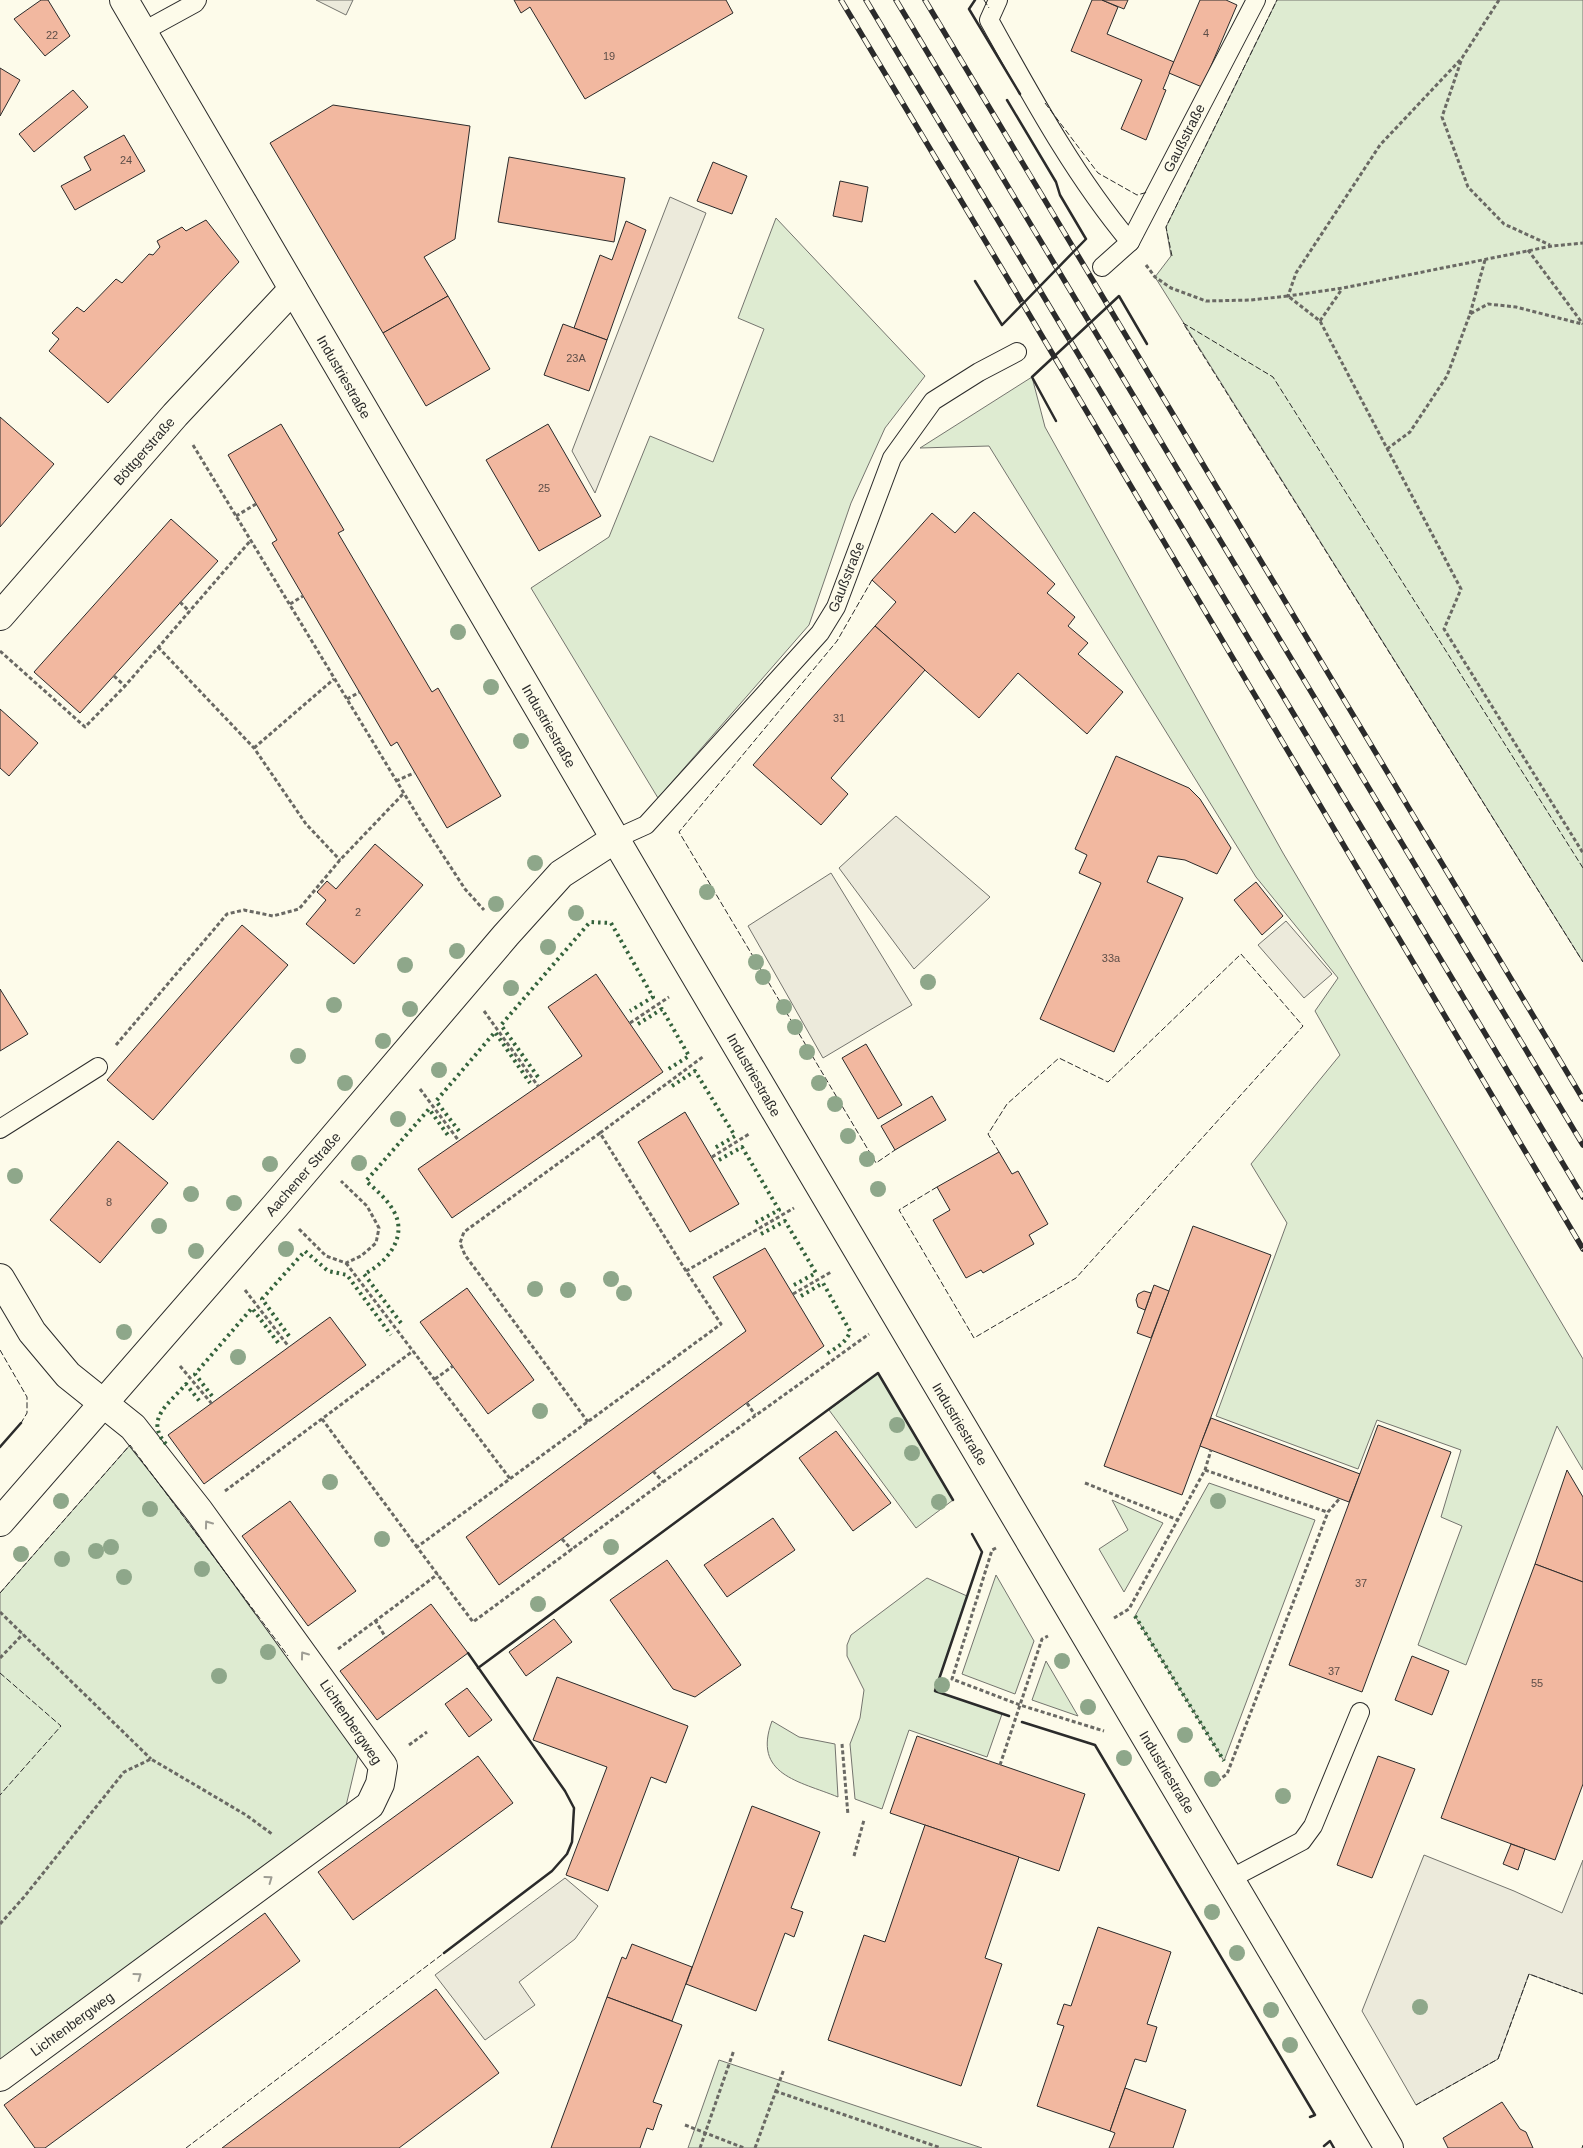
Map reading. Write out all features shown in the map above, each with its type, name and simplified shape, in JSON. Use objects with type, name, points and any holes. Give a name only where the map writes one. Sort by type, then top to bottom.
[{"type":"street","name":"Industriestraße","points":[[124,0],[778,1116],[1388,2148]]},
{"type":"street","name":"Böttgerstraße","points":[[0,616],[175,415],[293,289]]},
{"type":"street","name":"Aachener Straße","points":[[0,1522],[276,1205],[506,935],[562,874],[615,839]]},
{"type":"street","name":"Lichtenbergweg","points":[[0,1278],[32,1332],[68,1375],[134,1427],[199,1511],[383,1766],[380,1784],[370,1805],[0,2077]]},
{"type":"lane","points":[[142,32],[195,3],[197,0]]},
{"type":"lane","points":[[998,0],[989,20],[1046,122],[1108,216],[1130,242]]},
{"type":"lane","name":"Gaußstraße","points":[[1102,267],[1130,242],[1256,0]]},
{"type":"lane","name":"Gaußstraße","points":[[615,839],[646,825],[820,633],[836,607],[892,458],[933,401],[979,372],[1018,352]]},
{"type":"lane","points":[[0,1129],[98,1067]]},
{"type":"lane","points":[[1230,1879],[1302,1841],[1313,1826],[1360,1712]]},
{"type":"path","points":[[1288,296],[1296,273],[1380,145],[1462,58],[1499,0]]},
{"type":"path","points":[[1462,58],[1442,117],[1468,187],[1504,224],[1552,246]]},
{"type":"path","points":[[1130,242],[1154,277],[1171,288],[1206,301],[1251,300],[1343,288],[1528,250],[1583,244]]},
{"type":"path","points":[[1528,250],[1583,324]]},
{"type":"path","points":[[1387,449],[1410,432],[1447,376],[1470,314],[1485,259]]},
{"type":"path","points":[[1320,321],[1343,288]]},
{"type":"path","points":[[1288,296],[1320,321],[1461,589],[1444,630],[1583,853]]},
{"type":"path","points":[[1470,314],[1488,304],[1516,307],[1583,324]]},
{"type":"path","points":[[175,415],[396,781],[465,888],[506,935]]},
{"type":"path","points":[[236,516],[256,504]]},
{"type":"path","points":[[0,651],[85,727],[125,686],[251,540]]},
{"type":"path","points":[[290,604],[303,596]]},
{"type":"path","points":[[180,602],[190,612]]},
{"type":"path","points":[[158,647],[254,748],[306,824],[340,860]]},
{"type":"path","points":[[114,676],[125,686]]},
{"type":"path","points":[[254,748],[334,679]]},
{"type":"path","points":[[347,700],[360,692]]},
{"type":"path","points":[[396,781],[414,773]]},
{"type":"path","points":[[98,1067],[227,914],[244,910],[273,916],[300,909],[340,860],[404,793]]},
{"type":"path","points":[[630,1023],[697,978]]},
{"type":"path","points":[[464,982],[538,1086]]},
{"type":"path","points":[[588,1422],[465,1255],[460,1243],[464,1232],[731,1036]]},
{"type":"path","points":[[399,1060],[459,1141]]},
{"type":"path","points":[[712,1157],[778,1116]]},
{"type":"path","points":[[417,1547],[511,1480],[721,1324],[600,1133]]},
{"type":"path","points":[[316,1158],[367,1206],[379,1228],[376,1243],[361,1256],[346,1263]]},
{"type":"path","points":[[686,1271],[823,1191]]},
{"type":"path","points":[[276,1205],[326,1256],[346,1263],[511,1480]]},
{"type":"path","points":[[793,1294],[861,1254]]},
{"type":"path","points":[[225,1264],[289,1347]]},
{"type":"path","points":[[322,1419],[473,1622],[662,1482],[896,1314]]},
{"type":"path","points":[[159,1339],[212,1404]]},
{"type":"path","points":[[199,1511],[413,1351]]},
{"type":"path","points":[[434,1379],[453,1366]]},
{"type":"path","points":[[747,1403],[755,1415]]},
{"type":"path","points":[[1000,1765],[1042,1639],[1129,1609],[1205,1470],[1211,1450]]},
{"type":"path","points":[[1205,1470],[1328,1512]]},
{"type":"path","points":[[653,1471],[662,1482]]},
{"type":"path","points":[[1084,1483],[1178,1520]]},
{"type":"path","points":[[1186,1804],[1227,1774],[1328,1512],[1340,1498]]},
{"type":"path","points":[[1025,1532],[992,1550],[952,1680],[1103,1732],[1131,1713]]},
{"type":"path","points":[[562,1539],[572,1550]]},
{"type":"path","points":[[314,1668],[438,1574]]},
{"type":"path","points":[[0,1612],[151,1759],[246,1815],[293,1850],[299,1857]]},
{"type":"path","points":[[375,1620],[386,1638]]},
{"type":"path","points":[[0,1658],[23,1634]]},
{"type":"path","points":[[842,1744],[848,1815]]},
{"type":"path","points":[[0,1924],[24,1897],[124,1772],[151,1759]]},
{"type":"path","points":[[854,1856],[864,1820]]},
{"type":"path","points":[[700,2148],[734,2050]]},
{"type":"path","points":[[754,2148],[784,2069]]},
{"type":"path","points":[[775,2091],[941,2148]]},
{"type":"path","points":[[685,2125],[744,2148]]},
{"type":"green space","points":[[1277,0],[1583,0],[1583,962],[1155,277],[1171,256],[1166,227]]},
{"type":"green space","points":[[776,218],[925,376],[885,428],[851,503],[809,625],[658,798],[531,588],[609,537],[650,436],[713,462],[764,329],[738,318]]},
{"type":"green space","points":[[1032,377],[1045,427],[1283,853],[1583,1359],[1583,1470],[1557,1426],[1466,1665],[1418,1645],[1462,1526],[1441,1517],[1461,1450],[1377,1420],[1358,1469],[1216,1416],[1287,1223],[1251,1164],[1340,1055],[1315,1011],[1338,978],[1256,877],[989,446],[920,448]]},
{"type":"green space","points":[[878,1373],[953,1500],[916,1528],[829,1410]]},
{"type":"green space","points":[[130,1445],[359,1751],[345,1810],[0,2063],[0,1593]]},
{"type":"green space","points":[[1209,1483],[1315,1520],[1224,1761],[1135,1616]]},
{"type":"green space","points":[[1112,1500],[1163,1523],[1124,1592],[1099,1549],[1128,1530]]},
{"type":"green space","points":[[996,1575],[1034,1641],[1015,1694],[962,1674]]},
{"type":"green space","points":[[927,1578],[967,1596],[935,1691],[1002,1714],[987,1757],[909,1730],[882,1809],[855,1799],[850,1744],[860,1718],[864,1690],[847,1656],[847,1645],[851,1635]]},
{"type":"green space","points":[[1046,1661],[1078,1716],[1032,1700]]},
{"type":"green space","points":[[772,1721],[799,1737],[835,1744],[838,1797],[795,1780],[774,1765],[768,1753],[767,1739]]},
{"type":"green space","points":[[719,2060],[982,2148],[688,2148]]},
{"type":"shaded area","points":[[316,0],[353,0],[346,15]]},
{"type":"shaded area","points":[[670,197],[706,213],[595,493],[572,451]]},
{"type":"shaded area","points":[[896,816],[990,897],[914,969],[839,868]]},
{"type":"shaded area","points":[[831,873],[912,1005],[823,1058],[748,926]]},
{"type":"shaded area","points":[[1286,921],[1332,974],[1304,998],[1258,945]]},
{"type":"shaded area","points":[[1424,1855],[1514,1891],[1562,1913],[1583,1860],[1583,1994],[1529,1974],[1498,2059],[1416,2105],[1362,2011]]},
{"type":"shaded area","points":[[565,1878],[598,1906],[575,1939],[519,1982],[535,2005],[485,2040],[435,1975]]},
{"type":"building","points":[[41,0],[48,0],[70,36],[45,56],[14,19]]},
{"type":"building","points":[[514,0],[726,0],[733,13],[585,99],[530,7],[521,13]]},
{"type":"building","points":[[1092,0],[1102,0],[1118,7],[1107,34],[1174,62],[1163,89],[1166,90],[1146,140],[1121,129],[1142,80],[1071,51]]},
{"type":"building","points":[[1102,0],[1128,0],[1124,9]]},
{"type":"building","points":[[1200,0],[1226,0],[1237,5],[1202,87],[1169,73]]},
{"type":"building","points":[[0,68],[20,80],[0,116]]},
{"type":"building","points":[[73,90],[88,107],[34,152],[19,134]]},
{"type":"building","points":[[333,105],[470,126],[455,239],[424,257],[448,296],[383,333],[270,143]]},
{"type":"building","points":[[124,135],[145,171],[75,210],[61,186],[91,170],[84,157]]},
{"type":"building","points":[[509,157],[625,178],[614,242],[498,222]]},
{"type":"building","points":[[713,162],[747,176],[732,214],[697,201]]},
{"type":"building","points":[[840,181],[868,187],[862,222],[833,216]]},
{"type":"building","points":[[206,220],[239,262],[108,403],[49,351],[59,339],[52,333],[77,307],[84,312],[116,279],[122,283],[149,254],[153,255],[160,247],[157,241],[182,227],[186,231]]},
{"type":"building","points":[[626,221],[646,230],[607,340],[574,328],[600,255],[612,260]]},
{"type":"building","points":[[448,296],[490,369],[426,406],[383,333]]},
{"type":"building","points":[[563,324],[607,340],[589,391],[544,375]]},
{"type":"building","points":[[0,417],[54,464],[0,527]]},
{"type":"building","points":[[281,424],[344,530],[338,533],[432,692],[438,688],[501,796],[447,828],[397,742],[391,746],[272,543],[277,540],[228,455]]},
{"type":"building","points":[[548,424],[601,516],[539,551],[486,460]]},
{"type":"building","points":[[974,512],[1055,584],[1047,593],[1075,617],[1068,626],[1088,643],[1078,654],[1123,692],[1087,734],[1018,673],[979,718],[875,626],[896,602],[872,580],[932,513],[955,533]]},
{"type":"building","points":[[171,519],[218,561],[80,713],[34,672]]},
{"type":"building","points":[[875,626],[925,670],[831,778],[848,794],[821,825],[753,765]]},
{"type":"building","points":[[0,709],[38,743],[9,776],[0,768]]},
{"type":"building","points":[[1116,756],[1189,788],[1200,799],[1231,848],[1217,874],[1185,860],[1158,856],[1147,882],[1183,898],[1114,1052],[1040,1019],[1101,883],[1079,873],[1087,855],[1075,849]]},
{"type":"building","points":[[375,844],[423,885],[354,964],[306,924],[326,900],[317,892],[327,881],[336,889]]},
{"type":"building","points":[[1256,882],[1283,916],[1262,935],[1234,900]]},
{"type":"building","points":[[242,925],[288,965],[153,1120],[107,1080]]},
{"type":"building","points":[[596,974],[663,1072],[452,1218],[418,1169],[582,1056],[548,1007]]},
{"type":"building","points":[[0,989],[28,1034],[0,1051]]},
{"type":"building","points":[[866,1044],[902,1105],[878,1119],[842,1058]]},
{"type":"building","points":[[932,1096],[946,1120],[895,1150],[881,1126]]},
{"type":"building","points":[[685,1112],[739,1204],[690,1232],[638,1142]]},
{"type":"building","points":[[118,1141],[168,1183],[100,1263],[50,1220]]},
{"type":"building","points":[[999,1152],[1012,1174],[1018,1171],[1048,1224],[1029,1235],[1034,1244],[983,1273],[981,1270],[966,1278],[933,1220],[950,1210],[937,1187]]},
{"type":"building","points":[[1193,1226],[1271,1255],[1182,1495],[1104,1466]]},
{"type":"building","points":[[765,1248],[824,1346],[499,1585],[466,1537],[746,1331],[713,1277]]},
{"type":"building","points":[[1154,1285],[1169,1291],[1151,1338],[1137,1333]]},
{"type":"building","points":[[467,1288],[534,1380],[488,1414],[420,1322]]},
{"type":"building","points":[[1144,1291],[1151,1293],[1145,1310],[1138,1307],[1136,1300],[1138,1294]]},
{"type":"building","points":[[330,1317],[366,1365],[204,1484],[168,1435]]},
{"type":"building","points":[[1211,1418],[1360,1474],[1349,1502],[1200,1446]]},
{"type":"building","points":[[1378,1425],[1451,1452],[1362,1692],[1289,1665]]},
{"type":"building","points":[[836,1431],[891,1503],[853,1531],[799,1458]]},
{"type":"building","points":[[1567,1470],[1583,1497],[1583,1582],[1535,1564]]},
{"type":"building","points":[[290,1501],[356,1591],[308,1626],[242,1536]]},
{"type":"building","points":[[773,1518],[795,1550],[727,1597],[704,1565]]},
{"type":"building","points":[[667,1560],[741,1665],[695,1697],[673,1689],[610,1600]]},
{"type":"building","points":[[1535,1564],[1583,1582],[1583,1784],[1555,1860],[1441,1818]]},
{"type":"building","points":[[431,1604],[468,1653],[377,1720],[340,1671]]},
{"type":"building","points":[[554,1619],[572,1642],[526,1676],[509,1652]]},
{"type":"building","points":[[1412,1656],[1449,1671],[1432,1715],[1395,1700]]},
{"type":"building","points":[[557,1677],[688,1726],[666,1783],[651,1777],[608,1891],[566,1875],[607,1767],[533,1740]]},
{"type":"building","points":[[467,1688],[492,1720],[469,1737],[445,1704]]},
{"type":"building","points":[[917,1736],[1085,1794],[1059,1871],[890,1813]]},
{"type":"building","points":[[478,1756],[513,1803],[353,1920],[318,1872]]},
{"type":"building","points":[[1378,1756],[1415,1769],[1372,1878],[1337,1865]]},
{"type":"building","points":[[752,1806],[820,1832],[791,1908],[803,1912],[794,1937],[785,1933],[756,2011],[686,1984]]},
{"type":"building","points":[[925,1825],[1019,1857],[985,1958],[1002,1964],[961,2086],[828,2040],[864,1935],[885,1942]]},
{"type":"building","points":[[1511,1844],[1525,1849],[1518,1870],[1503,1864]]},
{"type":"building","points":[[265,1913],[300,1961],[45,2148],[35,2148],[4,2105]]},
{"type":"building","points":[[1098,1927],[1171,1952],[1147,2024],[1157,2027],[1146,2062],[1135,2059],[1110,2131],[1037,2106],[1064,2026],[1057,2024],[1064,2004],[1071,2006]]},
{"type":"building","points":[[632,1944],[692,1967],[672,2021],[607,1997],[622,1957],[626,1959]]},
{"type":"building","points":[[436,1989],[499,2073],[399,2148],[222,2148]]},
{"type":"building","points":[[607,1997],[682,2025],[653,2102],[662,2105],[653,2130],[647,2128],[640,2148],[551,2148]]},
{"type":"building","points":[[1125,2088],[1186,2110],[1173,2148],[1109,2148],[1115,2133],[1110,2131]]},
{"type":"building","points":[[1502,2102],[1520,2129],[1526,2132],[1533,2148],[1448,2148],[1443,2138]]},
{"type":"railway","points":[[841,0],[1583,1249]]},
{"type":"railway","points":[[866,0],[1583,1197]]},
{"type":"railway","points":[[896,0],[1583,1145]]},
{"type":"railway","points":[[925,0],[1583,1099]]},
{"type":"hedge","points":[[538,1077],[501,1025],[590,922],[611,923],[653,997],[630,1011]]},
{"type":"hedge","points":[[638,1024],[662,1009],[689,1056],[667,1070]]},
{"type":"hedge","points":[[459,1131],[436,1101],[495,1032],[530,1083]]},
{"type":"hedge","points":[[672,1086],[695,1071],[735,1136],[713,1149]]},
{"type":"hedge","points":[[401,1323],[364,1274],[388,1256],[397,1239],[398,1229],[393,1210],[381,1194],[366,1181],[429,1109],[450,1138]]},
{"type":"hedge","points":[[719,1160],[742,1147],[779,1210],[755,1223]]},
{"type":"hedge","points":[[761,1234],[785,1221],[816,1273],[794,1285]]},
{"type":"hedge","points":[[289,1336],[262,1299],[305,1251],[328,1271],[347,1275],[391,1335]]},
{"type":"hedge","points":[[801,1296],[823,1283],[850,1331],[843,1342],[825,1355]]},
{"type":"hedge","points":[[212,1396],[195,1374],[252,1308],[279,1344]]},
{"type":"hedge","points":[[166,1444],[157,1427],[158,1419],[166,1405],[186,1384],[201,1403]]},
{"type":"hedge","points":[[1135,1616],[1224,1761]]},
{"type":"fence","points":[[984,0],[989,8]]},
{"type":"fence","points":[[1172,256],[1166,227],[1277,0]]},
{"type":"fence","points":[[1045,103],[1098,173],[1137,195],[1148,192]]},
{"type":"fence","points":[[1583,868],[1273,377],[1183,323],[1583,962]]},
{"type":"fence","points":[[872,580],[837,641],[679,832],[876,1163],[895,1150]]},
{"type":"fence","points":[[937,1187],[899,1210],[974,1338],[1076,1278],[1303,1026],[1241,954],[1108,1082],[1059,1058],[1007,1104],[988,1134],[999,1152]]},
{"type":"fence","points":[[0,1350],[27,1397],[27,1413],[21,1423]]},
{"type":"fence","points":[[0,1593],[130,1445],[288,1656]]},
{"type":"fence","points":[[0,1673],[61,1726],[0,1795]]},
{"type":"fence","points":[[186,2148],[444,1953]]},
{"type":"fence","points":[[1416,2105],[1498,2059],[1529,1974],[1583,1994]]},
{"type":"wall","points":[[975,0],[969,9],[1020,94]]},
{"type":"wall","points":[[975,281],[1002,325],[1086,239],[1060,195],[1056,182],[1007,100]]},
{"type":"wall","points":[[1056,421],[1032,377],[1119,296],[1147,344]]},
{"type":"wall","points":[[478,1668],[878,1373],[953,1500]]},
{"type":"wall","points":[[0,1447],[21,1423]]},
{"type":"wall","points":[[972,1534],[982,1552],[935,1691],[1009,1716]]},
{"type":"wall","points":[[444,1953],[552,1871],[567,1854],[572,1842],[574,1808],[565,1791],[468,1653]]},
{"type":"wall","points":[[1022,1722],[1095,1745],[1315,2115],[1310,2117]]},
{"type":"wall","points":[[1324,2146],[1330,2141],[1334,2148]]}]
